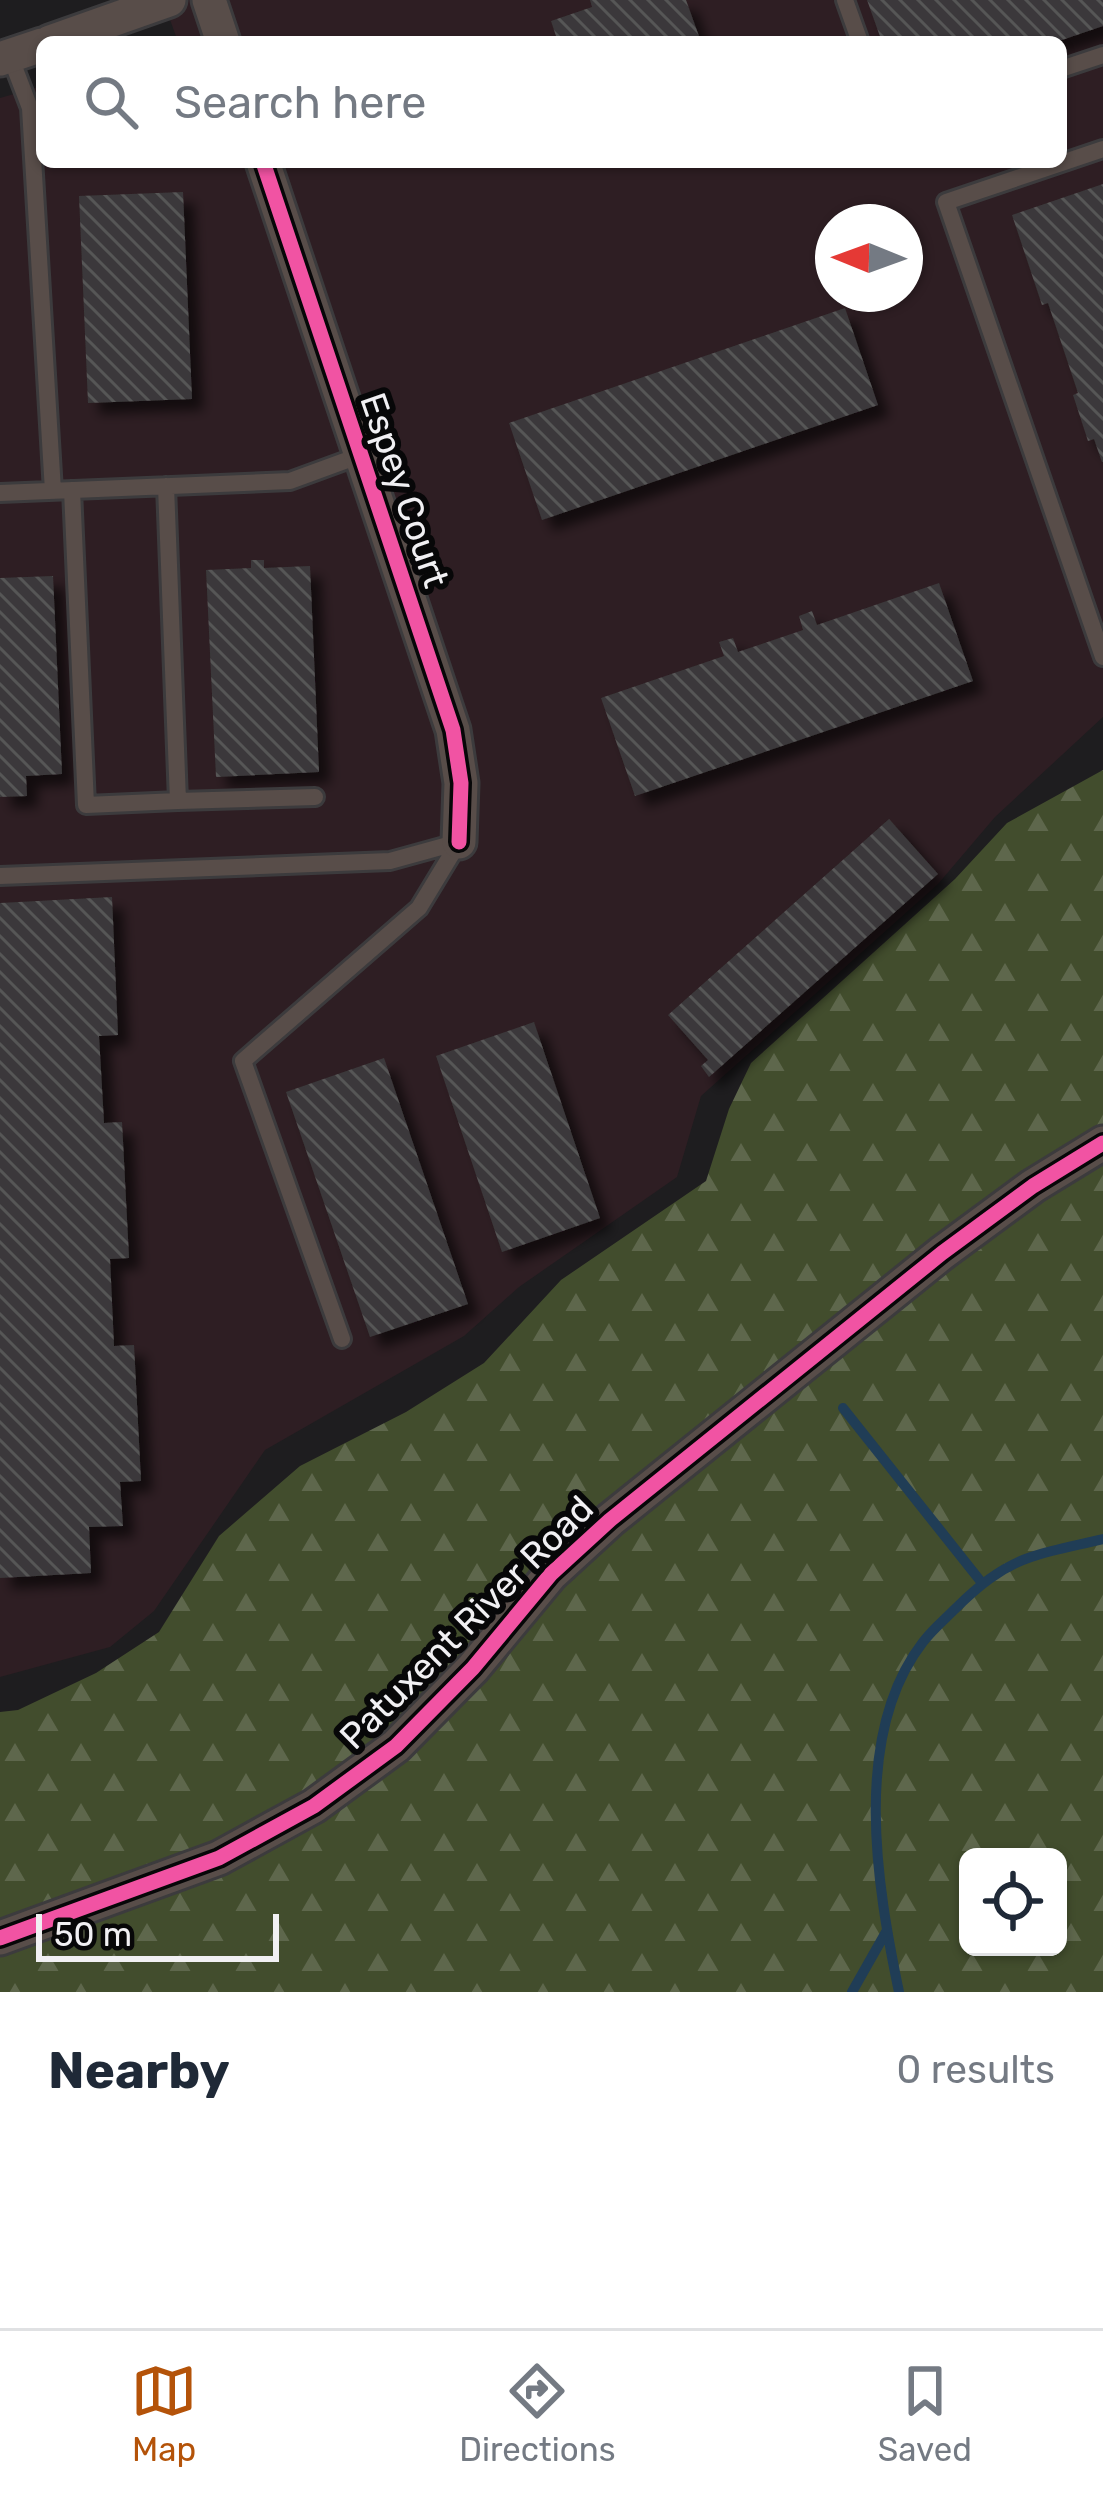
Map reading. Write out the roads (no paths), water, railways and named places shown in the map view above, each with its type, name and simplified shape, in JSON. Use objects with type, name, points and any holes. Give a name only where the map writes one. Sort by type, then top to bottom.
[{"type":"street","points":[[66,36],[169,0]]},
{"type":"street","points":[[209,0],[222,36]]},
{"type":"street","name":"Espey Court","points":[[265,168],[453,730],[461,783],[459,842]]},
{"type":"street","name":"Patuxent River Road","points":[[0,1938],[219,1858],[314,1806],[396,1746],[473,1667],[551,1574],[610,1520],[941,1253],[1033,1186],[1103,1143]]},
{"type":"lane","points":[[845,0],[858,36]]},
{"type":"lane","points":[[26,50],[36,168]]},
{"type":"lane","points":[[1067,67],[1103,55]]},
{"type":"lane","points":[[1067,161],[1103,149]]},
{"type":"lane","points":[[36,168],[86,806],[315,797]]},
{"type":"lane","points":[[1047,168],[946,202],[1103,657]]},
{"type":"lane","points":[[0,493],[290,481],[362,454]]},
{"type":"lane","points":[[166,486],[178,801]]},
{"type":"lane","points":[[0,876],[390,861],[459,842]]},
{"type":"lane","points":[[342,1339],[243,1060],[418,908],[459,842]]},
{"type":"waterway","points":[[843,1408],[982,1583]]},
{"type":"waterway","points":[[899,1992],[883,1906],[876,1812],[886,1721],[900,1679],[930,1633],[990,1579],[1031,1557],[1103,1539]]},
{"type":"waterway","points":[[852,1992],[886,1932]]}]
